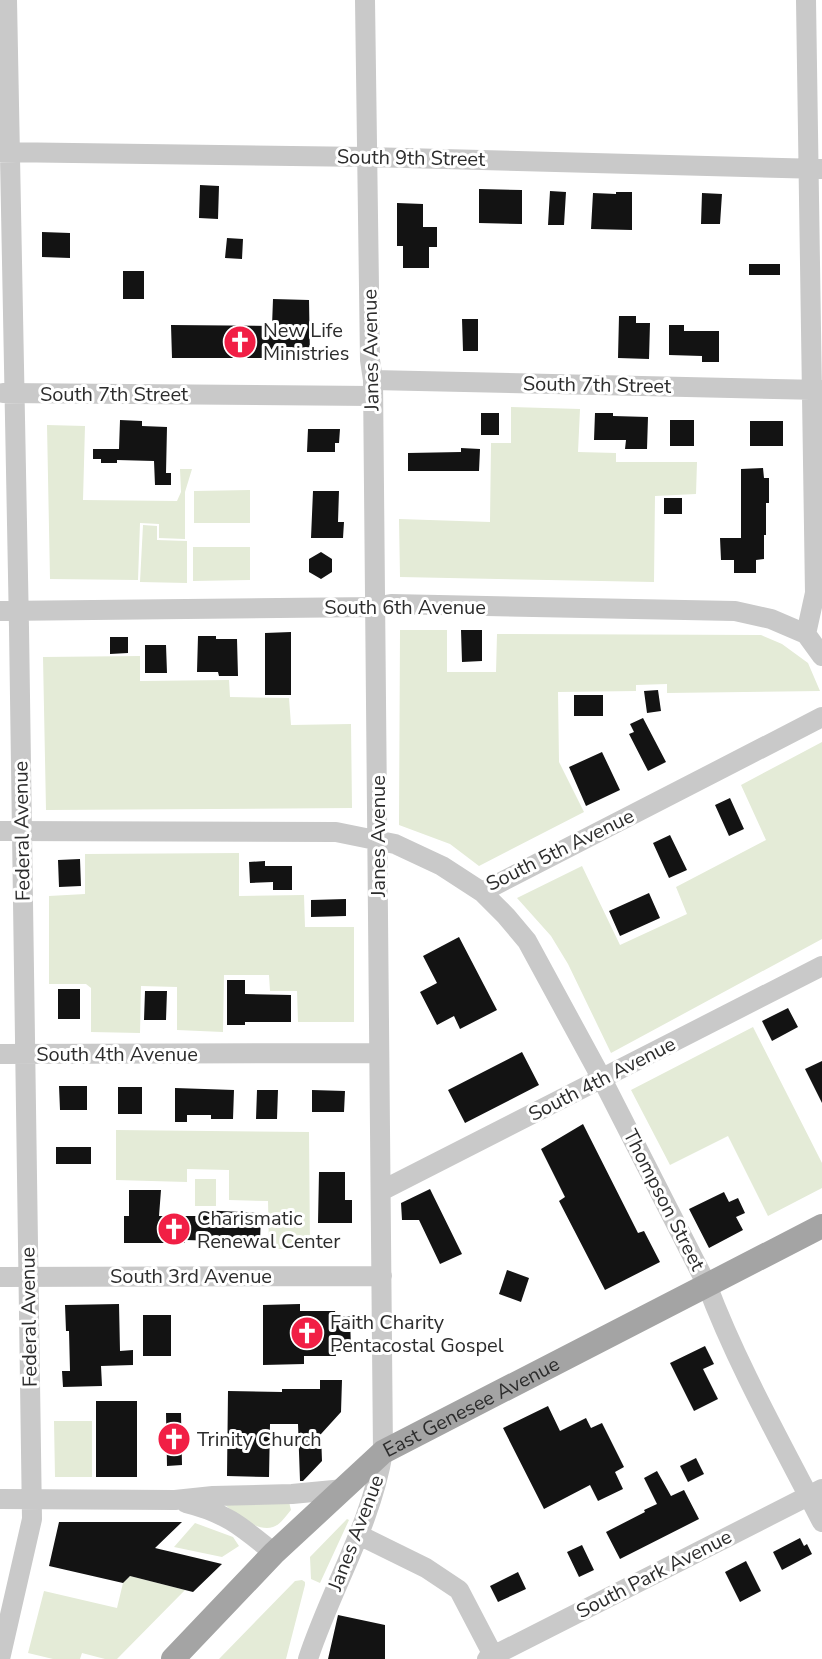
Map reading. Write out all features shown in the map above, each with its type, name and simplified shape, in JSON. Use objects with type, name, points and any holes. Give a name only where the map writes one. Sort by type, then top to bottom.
[{"type":"main road","name":"East Genesee Avenue","points":[[173,1659],[274,1553],[383,1452],[822,1226]]},
{"type":"street","name":"Federal Avenue","points":[[0,1659],[32,1519],[22,831],[9,611],[4,152],[7,0]]},
{"type":"street","name":"Janes Avenue","points":[[308,1659],[359,1535],[374,1493],[383,1452],[378,840],[365,0]]},
{"type":"street","points":[[806,0],[815,168],[816,390],[814,593],[806,634],[822,656]]},
{"type":"street","name":"South 9th Street","points":[[4,152],[367,156],[815,168]]},
{"type":"street","name":"South 7th Street","points":[[7,393],[372,388],[816,390]]},
{"type":"street","name":"South 6th Avenue","points":[[9,611],[375,607],[391,604],[735,611],[771,619],[806,634]]},
{"type":"street","name":"South 5th Avenue","points":[[0,831],[336,832],[378,840],[414,852],[442,866],[482,892],[822,717]]},
{"type":"street","name":"Thompson Street","points":[[482,892],[506,915],[527,941],[602,1079],[707,1285],[748,1377],[815,1493],[822,1522]]},
{"type":"street","name":"South 4th Avenue","points":[[381,1191],[822,966]]},
{"type":"street","name":"South 4th Avenue","points":[[0,1054],[379,1053]]},
{"type":"street","name":"South 3rd Avenue","points":[[0,1277],[382,1276]]},
{"type":"street","points":[[0,1499],[175,1500],[344,1489]]},
{"type":"street","name":"South Park Avenue","points":[[492,1658],[815,1493]]},
{"type":"street","points":[[175,1500],[206,1508],[233,1520],[274,1553]]},
{"type":"street","points":[[359,1535],[426,1568],[459,1590],[492,1658]]},
{"type":"green space","points":[[511,407],[580,409],[578,452],[616,453],[616,462],[697,462],[696,494],[655,496],[654,582],[400,577],[399,519],[490,522],[491,443],[511,443]]},
{"type":"green space","points":[[47,425],[85,426],[83,500],[177,501],[181,492],[180,469],[192,469],[185,492],[185,539],[159,538],[159,524],[140,523],[138,580],[50,579]]},
{"type":"green space","points":[[250,490],[250,523],[194,523],[194,491]]},
{"type":"green space","points":[[143,525],[157,526],[157,540],[187,541],[187,583],[140,582]]},
{"type":"green space","points":[[193,547],[250,547],[250,580],[193,581]]},
{"type":"green space","points":[[400,630],[447,630],[447,672],[496,672],[497,634],[761,635],[782,644],[808,663],[820,691],[667,693],[667,684],[636,685],[636,691],[558,692],[559,762],[584,812],[479,866],[450,844],[399,825]]},
{"type":"green space","points":[[140,656],[140,681],[229,680],[230,697],[289,698],[291,725],[351,724],[352,808],[46,810],[43,657]]},
{"type":"green space","points":[[822,742],[822,939],[611,1053],[568,964],[551,936],[517,898],[582,866],[620,945],[687,914],[676,887],[766,840],[741,785]]},
{"type":"green space","points":[[239,853],[239,896],[304,895],[305,927],[354,927],[354,1022],[298,1022],[297,991],[270,991],[269,975],[224,975],[223,1032],[177,1030],[177,987],[141,986],[140,1033],[91,1032],[91,988],[86,984],[49,984],[49,896],[85,894],[85,854]]},
{"type":"green space","points":[[753,1027],[822,1163],[822,1188],[768,1216],[728,1136],[670,1165],[631,1090]]},
{"type":"green space","points":[[116,1130],[309,1132],[310,1249],[269,1249],[268,1201],[229,1200],[229,1170],[187,1169],[187,1182],[116,1180]]},
{"type":"green space","points":[[195,1179],[216,1179],[216,1206],[195,1206]]},
{"type":"green space","points":[[54,1421],[92,1421],[92,1477],[55,1477]]},
{"type":"green space","points":[[289,1502],[291,1510],[276,1526],[267,1528],[248,1522],[225,1505]]},
{"type":"green space","points":[[347,1519],[349,1520],[320,1583],[311,1579],[310,1557]]},
{"type":"green space","points":[[195,1523],[233,1537],[239,1546],[222,1557],[174,1547]]},
{"type":"green space","points":[[130,1576],[185,1590],[117,1659],[105,1659],[82,1653],[80,1659],[53,1659],[28,1653],[44,1591],[117,1608],[123,1583]]},
{"type":"green space","points":[[302,1580],[305,1585],[286,1659],[219,1659],[295,1581]]},
{"type":"building","points":[[200,185],[219,186],[218,219],[199,218]]},
{"type":"building","points":[[479,189],[522,190],[522,224],[479,223]]},
{"type":"building","points":[[550,191],[566,192],[564,225],[548,225]]},
{"type":"building","points":[[616,192],[632,192],[632,230],[591,229],[593,193],[616,194]]},
{"type":"building","points":[[702,193],[722,194],[720,224],[701,224]]},
{"type":"building","points":[[397,203],[423,204],[423,227],[437,227],[437,247],[429,247],[429,268],[403,268],[403,246],[397,246]]},
{"type":"building","points":[[42,232],[70,233],[70,258],[42,257]]},
{"type":"building","points":[[227,238],[243,239],[242,259],[225,258]]},
{"type":"building","points":[[749,264],[780,264],[780,275],[749,275]]},
{"type":"building","points":[[123,271],[144,271],[144,299],[123,299]]},
{"type":"building","name":"New Life Ministries","points":[[273,299],[309,300],[310,358],[172,358],[171,325],[272,326]]},
{"type":"building","points":[[619,316],[636,316],[636,323],[650,323],[649,359],[618,358]]},
{"type":"building","points":[[462,319],[478,319],[478,351],[463,351]]},
{"type":"building","points":[[669,325],[684,325],[684,331],[719,331],[719,362],[702,362],[702,356],[669,355]]},
{"type":"building","points":[[481,413],[499,413],[499,435],[481,435]]},
{"type":"building","points":[[595,413],[648,417],[647,449],[625,449],[626,440],[594,440]]},
{"type":"building","points":[[120,420],[142,421],[142,426],[167,427],[166,473],[171,473],[171,485],[155,485],[154,461],[117,460],[117,463],[101,463],[101,459],[93,459],[93,449],[119,449]]},
{"type":"building","points":[[670,420],[694,420],[694,446],[670,446]]},
{"type":"building","points":[[750,421],[783,421],[783,446],[750,446]]},
{"type":"building","points":[[308,429],[340,429],[339,443],[335,443],[335,452],[307,452]]},
{"type":"building","points":[[461,448],[480,449],[479,471],[408,471],[408,453],[461,452]]},
{"type":"building","points":[[763,468],[764,478],[769,478],[764,559],[756,560],[756,573],[734,573],[734,560],[721,560],[720,538],[741,538],[741,469]]},
{"type":"building","points":[[313,491],[339,491],[338,522],[344,522],[343,538],[311,538]]},
{"type":"building","points":[[664,498],[682,498],[682,514],[664,514]]},
{"type":"building","points":[[321,552],[332,559],[332,572],[321,579],[309,572],[309,559]]},
{"type":"building","points":[[461,630],[482,630],[482,661],[462,662]]},
{"type":"building","points":[[291,632],[291,695],[265,695],[265,633]]},
{"type":"building","points":[[198,636],[237,639],[238,676],[219,676],[218,672],[197,672]]},
{"type":"building","points":[[110,637],[128,637],[128,653],[110,654]]},
{"type":"building","points":[[145,645],[166,645],[167,673],[145,673]]},
{"type":"building","points":[[658,690],[661,711],[647,713],[644,691]]},
{"type":"building","points":[[574,695],[603,695],[603,716],[574,716]]},
{"type":"building","points":[[643,718],[666,762],[648,771],[629,734],[634,732],[630,724]]},
{"type":"building","points":[[602,752],[620,790],[586,806],[569,767]]},
{"type":"building","points":[[730,798],[744,829],[729,836],[715,805]]},
{"type":"building","points":[[670,835],[687,870],[669,878],[653,843]]},
{"type":"building","points":[[80,859],[81,886],[59,887],[58,860]]},
{"type":"building","points":[[265,861],[265,866],[292,866],[292,890],[273,890],[273,882],[250,883],[249,862]]},
{"type":"building","points":[[649,893],[660,918],[620,936],[609,911]]},
{"type":"building","points":[[346,899],[346,916],[311,917],[311,900]]},
{"type":"building","points":[[459,937],[497,1010],[460,1029],[454,1016],[437,1025],[420,992],[437,983],[423,956]]},
{"type":"building","points":[[227,980],[245,980],[245,994],[291,995],[291,1022],[245,1022],[245,1025],[227,1025]]},
{"type":"building","points":[[58,989],[80,989],[80,1019],[58,1019]]},
{"type":"building","points":[[145,991],[167,991],[166,1020],[144,1020]]},
{"type":"building","points":[[788,1008],[798,1027],[772,1041],[762,1021]]},
{"type":"building","points":[[522,1052],[539,1085],[465,1123],[448,1090]]},
{"type":"building","points":[[822,1061],[822,1103],[805,1069]]},
{"type":"building","points":[[59,1086],[87,1086],[87,1110],[60,1110]]},
{"type":"building","points":[[118,1087],[142,1087],[142,1114],[118,1114]]},
{"type":"building","points":[[175,1088],[234,1090],[233,1119],[211,1119],[211,1115],[187,1115],[187,1122],[175,1122]]},
{"type":"building","points":[[257,1090],[278,1090],[277,1119],[256,1119]]},
{"type":"building","points":[[312,1090],[345,1091],[344,1112],[312,1112]]},
{"type":"building","points":[[583,1124],[638,1233],[644,1231],[660,1262],[605,1290],[559,1201],[565,1197],[541,1149]]},
{"type":"building","points":[[56,1147],[91,1147],[91,1164],[56,1164]]},
{"type":"building","points":[[319,1172],[345,1172],[345,1200],[352,1200],[352,1223],[318,1223]]},
{"type":"building","points":[[430,1189],[462,1254],[440,1264],[419,1220],[402,1220],[401,1203]]},
{"type":"building","points":[[129,1190],[161,1190],[159,1216],[201,1216],[201,1210],[261,1213],[260,1242],[185,1240],[185,1243],[124,1243],[124,1216],[129,1216]]},
{"type":"building","points":[[724,1192],[729,1202],[738,1198],[745,1213],[736,1217],[743,1230],[709,1248],[689,1209]]},
{"type":"building","points":[[507,1270],[529,1278],[521,1302],[499,1294]]},
{"type":"building","points":[[119,1304],[120,1351],[133,1350],[133,1365],[101,1366],[102,1386],[63,1387],[62,1371],[70,1371],[69,1331],[66,1331],[65,1305]]},
{"type":"building","name":"Faith Charity Pentacostal Gospel","points":[[300,1304],[300,1311],[335,1311],[336,1316],[350,1316],[351,1350],[335,1351],[336,1356],[304,1356],[304,1364],[263,1365],[263,1305]]},
{"type":"building","points":[[143,1315],[171,1315],[171,1356],[143,1356]]},
{"type":"building","points":[[705,1346],[714,1364],[703,1369],[718,1399],[694,1411],[670,1363]]},
{"type":"building","points":[[320,1380],[342,1380],[341,1412],[321,1434],[322,1461],[303,1481],[300,1481],[298,1424],[270,1424],[269,1477],[227,1476],[228,1391],[282,1392],[282,1389],[320,1389]]},
{"type":"building","points":[[96,1401],[137,1401],[137,1477],[96,1477]]},
{"type":"building","points":[[548,1406],[560,1431],[586,1418],[591,1428],[602,1423],[624,1467],[615,1472],[623,1489],[598,1501],[590,1485],[544,1509],[503,1428]]},
{"type":"building","name":"Trinity Church","points":[[166,1413],[181,1413],[182,1465],[167,1466]]},
{"type":"building","points":[[696,1458],[704,1474],[688,1482],[680,1466]]},
{"type":"building","points":[[657,1471],[671,1496],[684,1490],[699,1519],[620,1559],[606,1532],[657,1504],[644,1478]]},
{"type":"building","points":[[59,1522],[182,1522],[155,1548],[222,1564],[193,1592],[130,1576],[123,1583],[49,1566]]},
{"type":"building","points":[[800,1538],[804,1546],[807,1544],[812,1554],[782,1570],[773,1552]]},
{"type":"building","points":[[582,1545],[594,1570],[579,1577],[567,1552]]},
{"type":"building","points":[[746,1561],[761,1591],[740,1602],[725,1572]]},
{"type":"building","points":[[518,1572],[526,1589],[498,1602],[490,1586]]},
{"type":"building","points":[[338,1615],[385,1625],[385,1659],[328,1659]]},
{"type":"place","name":"New Life Ministries","points":[[240,342]]},
{"type":"place","name":"Charismatic Renewal Center","points":[[174,1229]]},
{"type":"place","name":"Faith Charity Pentacostal Gospel","points":[[307,1333]]},
{"type":"place","name":"Trinity Church","points":[[174,1439]]}]
